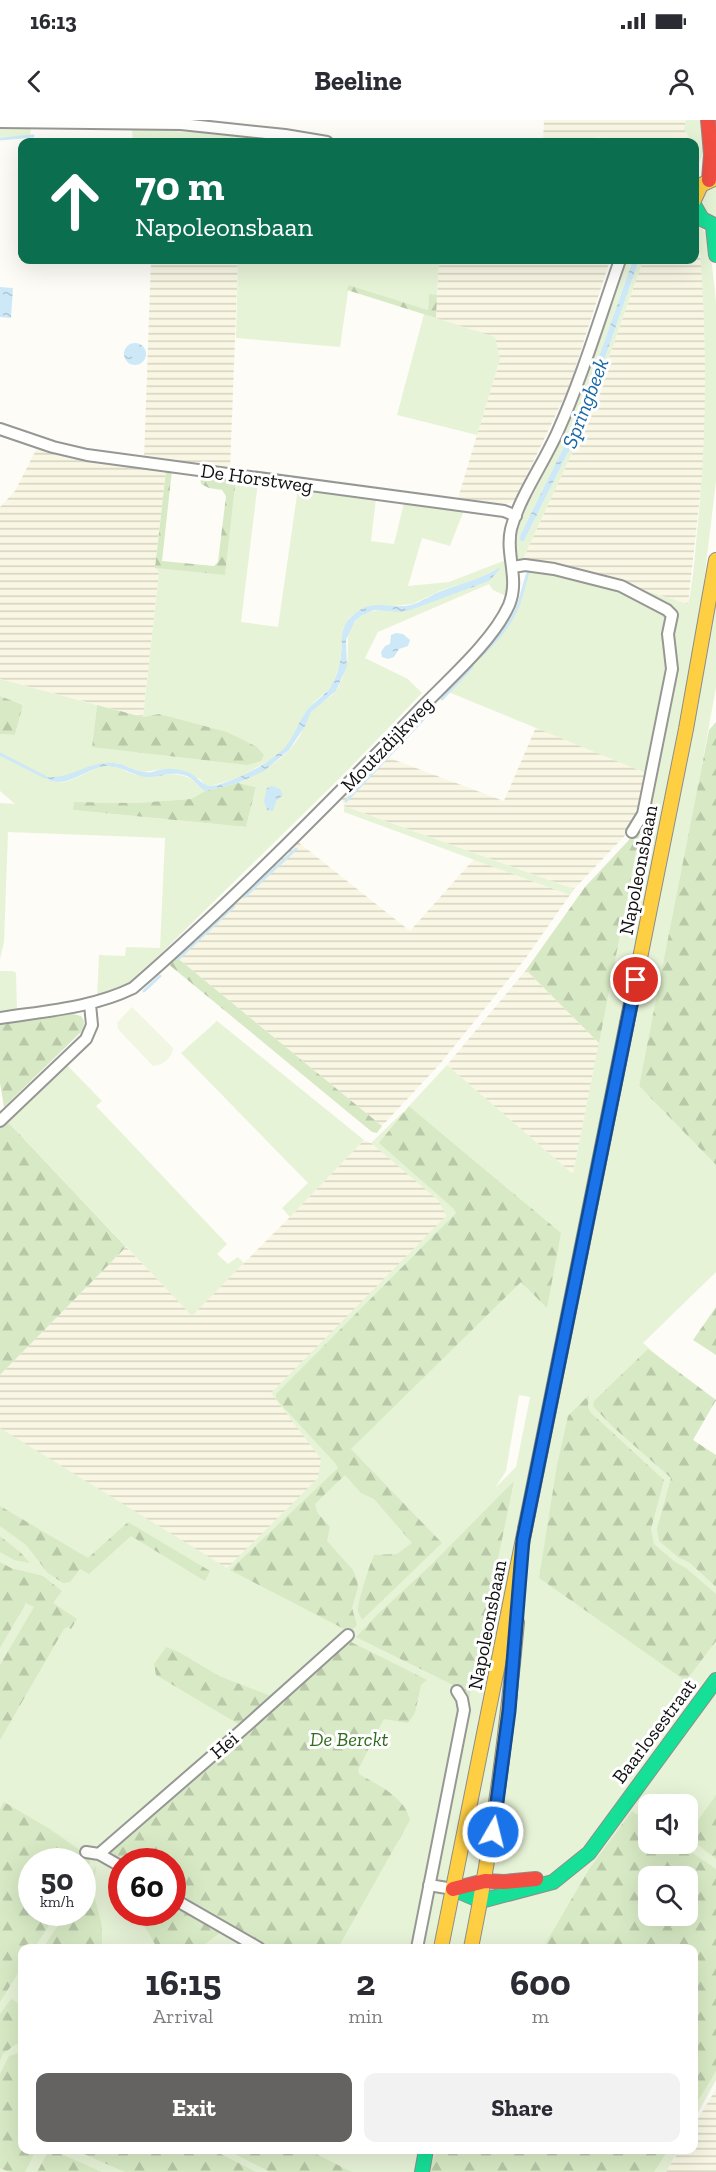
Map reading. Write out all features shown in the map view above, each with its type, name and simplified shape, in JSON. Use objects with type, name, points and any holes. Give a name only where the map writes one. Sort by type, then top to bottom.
[{"type":"main road","points":[[699,188],[712,179],[708,120]]},
{"type":"main road","points":[[699,216],[714,226],[716,255]]},
{"type":"main road","name":"Napoleonsbaan","points":[[442,1944],[686,729],[716,560]]},
{"type":"main road","name":"Napoleonsbaan","points":[[472,1944],[491,1852],[507,1730],[523,1540]]},
{"type":"main road","name":"Baarlosestraat","points":[[481,1901],[553,1882],[589,1853],[716,1680]]},
{"type":"main road","points":[[453,1889],[485,1881],[527,1880],[567,1872]]},
{"type":"main road","points":[[453,1889],[481,1901]]},
{"type":"main road","points":[[422,2172],[425,2154]]},
{"type":"street","points":[[0,122],[181,124],[303,138]]},
{"type":"street","name":"Moutzdijkweg","points":[[0,1018],[90,1004],[113,998],[134,988],[347,786],[486,640],[508,606],[513,592],[510,541],[516,516],[558,433],[619,264]]},
{"type":"street","name":"De Horstweg","points":[[0,429],[53,447],[87,455],[504,511],[516,516]]},
{"type":"street","points":[[513,567],[525,565],[554,570],[621,586],[667,610],[672,615],[668,634],[672,669],[643,814],[632,832]]},
{"type":"street","points":[[0,1121],[86,1040],[92,1025],[90,1004]]},
{"type":"street","name":"Hei","points":[[99,1854],[348,1635]]},
{"type":"street","points":[[418,1944],[464,1710],[462,1699],[457,1691]]},
{"type":"street","points":[[96,1854],[108,1859]]},
{"type":"street","points":[[429,1886],[453,1889]]},
{"type":"street","points":[[186,1906],[252,1944]]},
{"type":"shaded area","points":[[544,120],[686,120],[684,129],[690,138],[596,137],[543,138]]},
{"type":"shaded area","points":[[700,251],[704,302],[706,407],[703,469],[688,604],[622,583],[522,561],[586,423],[642,264],[699,264]]},
{"type":"shaded area","points":[[151,264],[238,264],[230,470],[144,459]]},
{"type":"shaded area","points":[[439,264],[609,264],[569,387],[515,500],[507,504],[458,498],[500,359],[436,318]]},
{"type":"shaded area","points":[[37,448],[64,456],[166,470],[155,568],[159,572],[143,717],[0,679],[0,507],[15,491]]},
{"type":"shaded area","points":[[536,727],[648,774],[635,825],[574,889],[344,806],[341,798],[384,756],[504,801]]},
{"type":"shaded area","points":[[298,842],[410,931],[474,859],[570,895],[525,959],[439,1065],[382,1126],[175,956]]},
{"type":"shaded area","points":[[526,970],[599,1043],[573,1174],[447,1065]]},
{"type":"shaded area","points":[[364,1140],[373,1144],[454,1209],[335,1463],[230,1570],[0,1434],[0,1375],[126,1247],[192,1315]]},
{"type":"shaded area","points":[[716,2089],[716,2172],[666,2172],[677,2154],[698,2154],[698,2119]]},
{"type":"green space","points":[[686,120],[705,120],[703,153],[699,163],[699,138],[690,138],[684,129]]},
{"type":"green space","points":[[31,128],[30,136],[0,137],[0,129]]},
{"type":"green space","points":[[132,129],[214,133],[258,138],[133,138]]},
{"type":"green space","points":[[716,185],[716,218],[706,211],[702,196],[710,187]]},
{"type":"green space","name":"De Berckt","points":[[699,224],[709,237],[716,302],[716,481],[699,624],[716,578],[716,687],[690,832],[639,1086],[716,1165],[716,1272],[643,1343],[708,1399],[693,1440],[716,1456],[716,2080],[698,2113],[698,1944],[18,1944],[18,2154],[676,2154],[666,2172],[0,2172],[0,1428],[227,1568],[318,1478],[321,1459],[271,1393],[446,1216],[439,1201],[371,1143],[402,1113],[411,1109],[561,1233],[409,1106],[447,1065],[573,1174],[674,670],[671,634],[673,620],[679,612],[622,583],[688,604],[694,564],[703,454],[704,319]],"holes":[[[519,1395],[530,1397],[516,1467],[495,1488],[506,1471]]]},
{"type":"green space","points":[[238,264],[439,264],[437,295],[429,295],[428,310],[349,285],[340,347],[236,338]]},
{"type":"green space","points":[[625,264],[632,264],[576,422],[519,538],[524,541],[582,424],[638,264],[642,264],[586,423],[522,561],[516,558],[514,548],[515,532],[520,517],[569,420]]},
{"type":"green space","points":[[349,285],[428,310],[429,294],[437,295],[436,318],[347,290]]},
{"type":"green space","points":[[424,314],[495,337],[500,359],[477,435],[397,415]]},
{"type":"green space","points":[[166,470],[172,470],[162,561],[214,566],[218,562],[226,496],[222,490],[201,484],[200,474],[236,479],[225,575],[155,568]]},
{"type":"green space","points":[[236,479],[258,482],[241,622],[278,627],[298,488],[376,498],[371,541],[394,544],[404,503],[464,510],[450,546],[422,538],[408,586],[449,582],[506,560],[509,577],[506,596],[493,590],[489,584],[378,632],[365,658],[408,679],[422,693],[342,776],[141,973],[123,987],[97,998],[99,955],[125,956],[126,947],[160,948],[165,838],[8,832],[4,942],[0,959],[0,803],[15,804],[0,791],[0,734],[15,735],[23,705],[0,696],[0,679],[97,705],[92,747],[159,714],[143,717],[159,572],[155,568],[225,574]],"holes":[[[498,568],[489,581],[411,610],[374,611],[355,622],[349,634],[347,663],[336,691],[311,712],[299,737],[285,754],[263,771],[238,783],[256,787],[246,827],[73,810],[75,802],[135,803],[191,799],[205,791],[190,778],[181,775],[143,776],[106,766],[67,781],[52,781],[45,777],[61,777],[117,763],[143,772],[165,769],[200,779],[205,785],[210,786],[236,779],[274,758],[286,747],[296,733],[304,715],[333,683],[340,664],[343,629],[349,618],[361,609],[413,604],[442,590],[480,578]]]},
{"type":"green space","points":[[529,571],[544,571],[620,588],[668,615],[670,669],[648,774],[446,691],[495,637],[516,609]]},
{"type":"green space","points":[[0,696],[23,705],[15,735],[0,734]]},
{"type":"green space","points":[[97,705],[143,717],[159,714],[227,732],[257,747],[264,755],[261,761],[247,765],[92,747]]},
{"type":"green space","points":[[716,722],[716,1165],[639,1086],[709,730]]},
{"type":"green space","points":[[238,783],[256,787],[246,827],[73,810],[74,802],[135,803],[191,799],[205,791]]},
{"type":"green space","points":[[344,806],[574,889],[570,895],[344,812]]},
{"type":"green space","points":[[641,827],[599,1043],[526,970],[585,887]]},
{"type":"green space","points":[[175,956],[382,1126],[377,1133],[372,1132],[167,963]]},
{"type":"green space","points":[[0,971],[16,973],[17,1009],[0,1012]]},
{"type":"green space","points":[[132,1007],[173,1048],[169,1058],[163,1063],[153,1066],[118,1029],[117,1023]]},
{"type":"green space","points":[[69,1013],[83,1018],[84,1024],[81,1032],[4,1107],[0,1083],[0,1024]]},
{"type":"green space","points":[[217,1021],[364,1140],[290,1217],[282,1208],[308,1183],[181,1053]]},
{"type":"green space","points":[[65,1063],[102,1101],[96,1106],[227,1244],[217,1254],[228,1264],[238,1257],[244,1263],[192,1316],[6,1120]]},
{"type":"green space","points":[[409,1106],[561,1233],[547,1308],[521,1282],[351,1449],[442,1543],[362,1620],[358,1607],[374,1555],[397,1554],[412,1543],[374,1499],[361,1493],[345,1475],[315,1504],[317,1512],[330,1527],[327,1541],[353,1570],[357,1580],[358,1587],[352,1608],[357,1625],[350,1632],[230,1570],[338,1468],[276,1399],[276,1394],[456,1213],[379,1143]]},
{"type":"green space","points":[[6,1120],[126,1247],[0,1375],[0,1126]]},
{"type":"green space","points":[[716,1307],[716,1355],[693,1340]]},
{"type":"green space","points":[[648,1349],[716,1400],[693,1440],[716,1455],[716,1587],[690,1563],[678,1557],[659,1541],[657,1529],[671,1478],[612,1426],[593,1406],[594,1401]]},
{"type":"green space","points":[[589,1395],[590,1412],[664,1480],[651,1529],[654,1544],[716,1594],[716,1641],[686,1681],[539,1578],[557,1465],[568,1416]]},
{"type":"green space","points":[[514,1481],[469,1700],[461,1689],[356,1637]]},
{"type":"green space","points":[[0,1506],[88,1558],[128,1522],[210,1571],[205,1581],[131,1536],[89,1574],[80,1569],[70,1582],[63,1583],[48,1573],[26,1545],[0,1526]]},
{"type":"green space","points":[[0,1536],[30,1563],[14,1560],[0,1552]]},
{"type":"green space","points":[[0,1562],[11,1568],[43,1576],[62,1591],[53,1603],[77,1619],[71,1629],[67,1627],[64,1629],[0,1740],[0,1665],[34,1607],[26,1603],[0,1648]]},
{"type":"green space","points":[[349,1641],[427,1680],[421,1685],[415,1713],[408,1723],[384,1719],[358,1770],[359,1774],[397,1798],[410,1820],[340,1944],[261,1944],[186,1901],[186,1848],[110,1848],[342,1642]]},
{"type":"green space","points":[[166,1647],[179,1652],[219,1676],[271,1696],[240,1725],[156,1675],[154,1664]]},
{"type":"green space","points":[[716,1795],[716,1859],[698,1845],[698,1820]]},
{"type":"green space","points":[[4,1802],[77,1848],[18,1848],[18,1926],[48,1926],[37,1944],[18,1944],[18,1973],[0,2002],[0,1809]]},
{"type":"green space","points":[[632,1811],[638,1815],[638,1854],[694,1854],[716,1869],[716,2071],[698,2101],[698,1944],[545,1944],[589,1869]]},
{"type":"green space","points":[[96,1903],[102,1926],[102,1944],[46,1944],[57,1926],[96,1926]]},
{"type":"green space","points":[[186,1910],[221,1932],[205,1944],[155,1944],[143,1926],[186,1926]]},
{"type":"green space","points":[[11,1999],[18,2003],[18,2045],[3,2054],[0,2061],[0,2014]]},
{"type":"green space","points":[[18,2053],[18,2154],[34,2154],[25,2172],[9,2172],[0,2168],[0,2074],[9,2056]]},
{"type":"green space","points":[[47,2154],[61,2154],[102,2172],[37,2172]]},
{"type":"green space","points":[[84,2154],[221,2154],[256,2172],[125,2172]]},
{"type":"green space","points":[[235,2154],[316,2154],[352,2172],[270,2172]]},
{"type":"green space","points":[[435,2154],[665,2154],[654,2172],[428,2172]]},
{"type":"water","points":[[632,264],[638,264],[582,424],[524,541],[521,541],[519,538],[576,422]]},
{"type":"water","points":[[0,287],[13,288],[11,318],[0,317]]},
{"type":"water","points":[[135,343],[143,346],[146,354],[143,362],[135,365],[127,362],[124,354],[127,346]]},
{"type":"water","points":[[500,569],[489,581],[411,610],[402,612],[374,610],[355,621],[346,640],[347,666],[336,691],[311,712],[305,726],[289,750],[264,771],[238,783],[205,791],[190,778],[181,774],[146,777],[110,766],[97,768],[67,781],[52,781],[44,777],[63,776],[96,765],[114,763],[147,772],[163,769],[183,771],[208,786],[240,777],[280,752],[291,739],[307,711],[329,689],[339,668],[342,635],[351,617],[373,605],[411,605]]},
{"type":"water","points":[[403,634],[410,640],[408,646],[399,649],[394,657],[388,659],[382,657],[381,652],[385,646],[390,644],[391,635]]},
{"type":"water","points":[[272,786],[280,789],[283,795],[276,801],[273,811],[267,810],[264,801],[267,788]]},
{"type":"waterway","points":[[0,139],[33,136]]},
{"type":"waterway","points":[[481,656],[511,620],[518,606],[528,573]]},
{"type":"waterway","points":[[442,699],[472,667]]},
{"type":"waterway","points":[[346,801],[429,713]]},
{"type":"waterway","name":"Springbeek","points":[[0,754],[45,777]]},
{"type":"waterway","points":[[244,897],[296,849]]},
{"type":"waterway","points":[[178,959],[234,906]]},
{"type":"waterway","points":[[144,991],[160,976]]},
{"type":"traffic: fast","points":[[699,214],[702,219],[716,226]]},
{"type":"traffic: fast","points":[[713,226],[716,255]]},
{"type":"traffic: fast","points":[[525,1529],[627,1023]]},
{"type":"traffic: fast","points":[[453,1889],[481,1901],[553,1882],[589,1853],[716,1680]]},
{"type":"traffic: fast","points":[[422,2172],[425,2154]]},
{"type":"traffic: slow","points":[[699,189],[701,185],[716,178]]},
{"type":"traffic: slow","points":[[627,1023],[686,729],[716,560]]},
{"type":"traffic: slow","points":[[442,1944],[525,1529]]},
{"type":"traffic: slow","points":[[472,1944],[498,1786],[517,1622]]},
{"type":"traffic: jam","points":[[708,120],[711,154],[709,180]]},
{"type":"traffic: jam","points":[[453,1889],[485,1881],[536,1879]]},
{"type":"route","points":[[493,1832],[509,1711],[523,1540],[636,980]]}]
